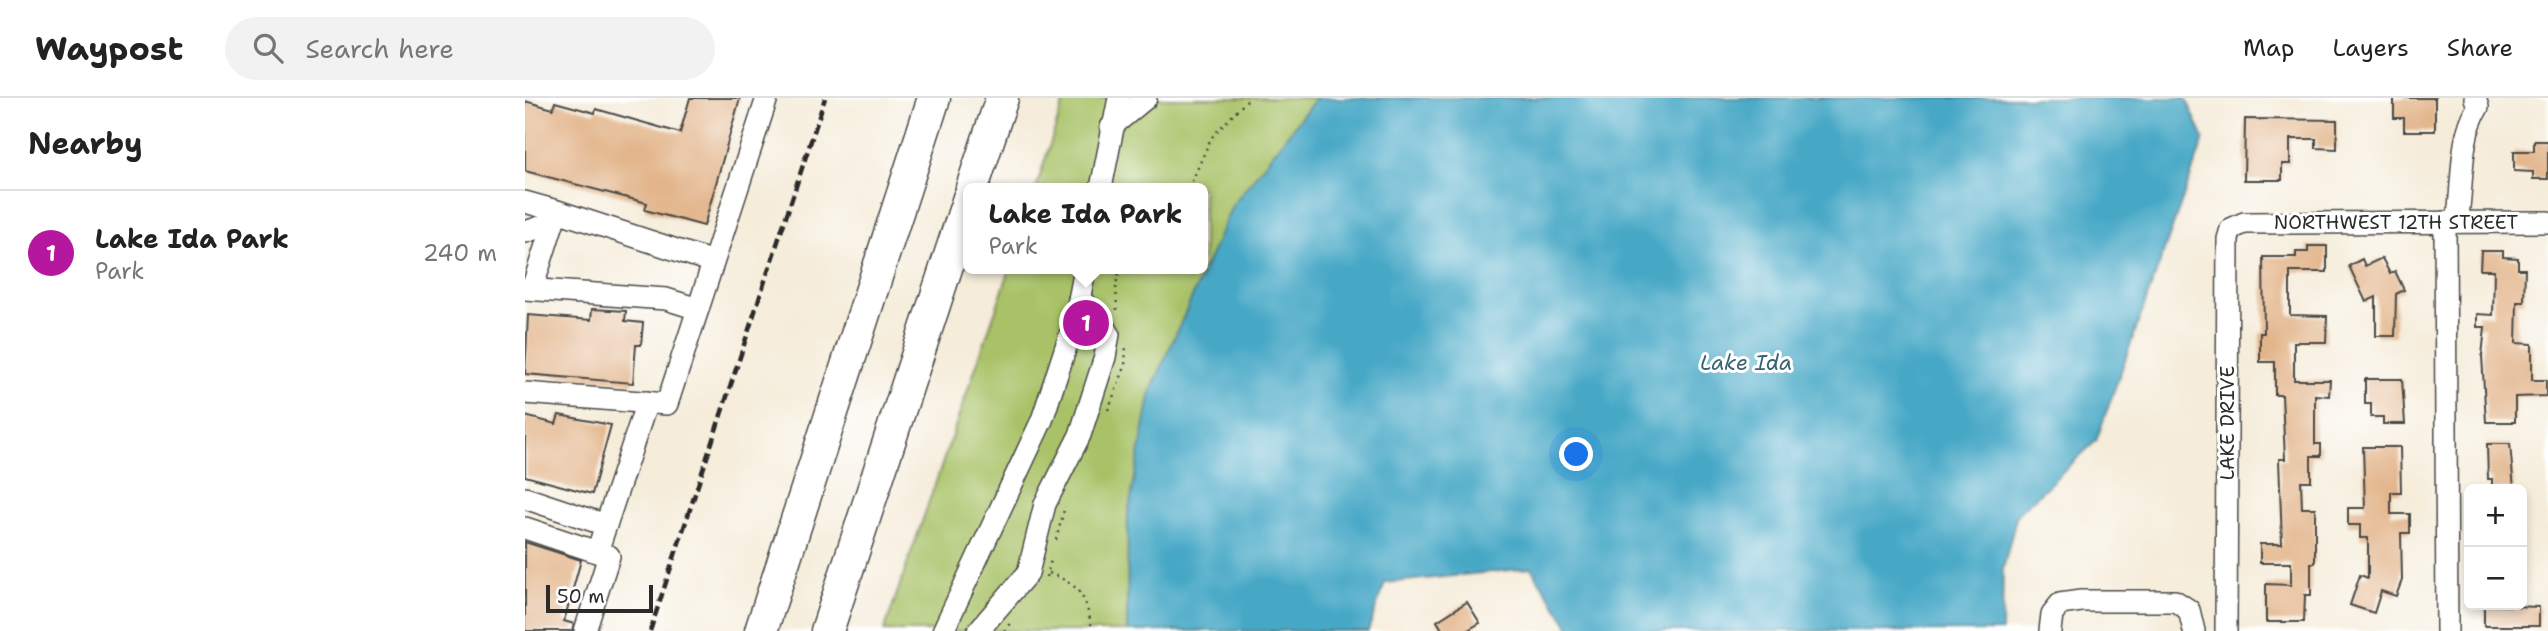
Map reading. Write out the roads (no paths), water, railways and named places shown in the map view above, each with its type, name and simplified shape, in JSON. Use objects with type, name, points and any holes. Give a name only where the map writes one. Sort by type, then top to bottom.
[{"type":"highway","points":[[761,631],[934,98]]},
{"type":"highway","points":[[974,183],[1002,98]]},
{"type":"highway","points":[[828,631],[963,216]]},
{"type":"street","points":[[525,393],[667,404],[767,98]]},
{"type":"street","points":[[1102,183],[1118,98]]},
{"type":"street","points":[[1111,127],[1146,98]]},
{"type":"street","points":[[2447,631],[2451,222],[2462,197],[2465,137],[2479,107],[2475,98]]},
{"type":"street","points":[[525,201],[555,217],[713,262]]},
{"type":"street","points":[[525,232],[555,217]]},
{"type":"street","points":[[555,217],[528,289],[666,299],[698,309]]},
{"type":"street","name":"NORTHWEST 12TH STREET","points":[[2244,223],[2548,222]]},
{"type":"street","name":"LAKE DRIVE","points":[[2226,631],[2228,239],[2231,229],[2244,223]]},
{"type":"street","points":[[943,631],[1042,420],[1079,299],[1084,274]]},
{"type":"street","points":[[978,631],[1028,573],[1045,504],[1080,435],[1105,357],[1109,334],[1099,316],[1079,299]]},
{"type":"street","points":[[597,552],[647,402]]},
{"type":"street","points":[[525,498],[606,525]]},
{"type":"street","points":[[525,528],[609,556],[585,631]]},
{"type":"street","points":[[2050,631],[2052,614],[2060,604],[2092,601],[2175,601],[2189,610],[2194,631]]},
{"type":"water","name":"Lake Ida","points":[[1316,98],[2186,98],[2204,139],[2096,441],[2017,514],[2003,569],[2002,631],[1572,631],[1531,568],[1385,583],[1368,631],[1127,631],[1128,514],[1151,391],[1202,274],[1208,274],[1208,261],[1232,206]]},
{"type":"railway","points":[[650,631],[825,98]]},
{"type":"place","name":"Lake Ida Park","points":[[1086,323]]}]
